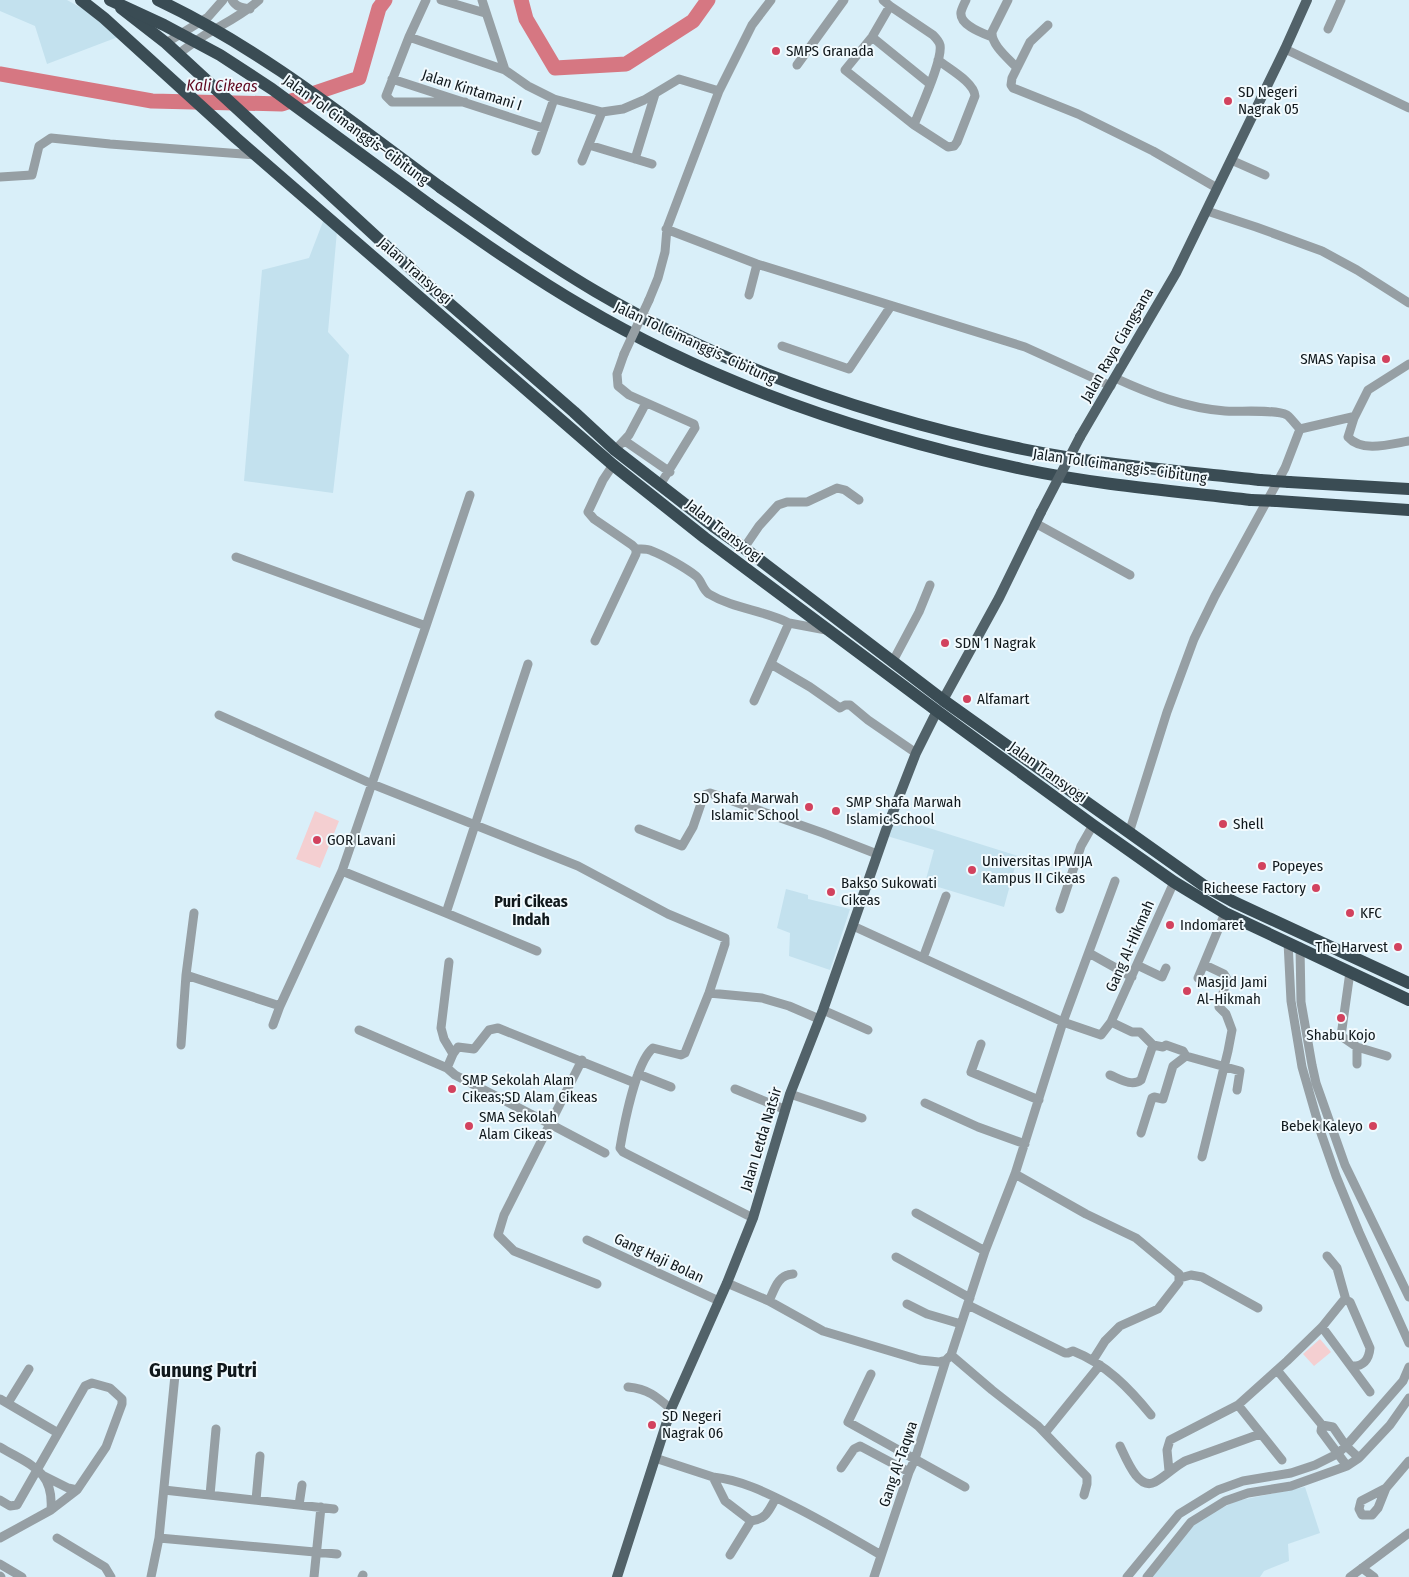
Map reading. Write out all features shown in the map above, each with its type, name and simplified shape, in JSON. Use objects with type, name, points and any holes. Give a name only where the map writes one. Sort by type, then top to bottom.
[{"type":"highway","name":"Jalan Transyogi","points":[[81,0],[104,18],[236,138],[613,464],[705,538],[829,631],[1203,885],[1234,902],[1409,983]]},
{"type":"highway","name":"Jalan Transyogi","points":[[111,0],[183,58],[435,291],[615,450],[893,661],[940,706],[1093,825],[1174,882],[1224,913],[1409,1000]]},
{"type":"highway","name":"Jalan Tol Cimanggis–Cibitung","points":[[111,0],[172,29],[220,56],[272,89],[508,261],[583,307],[650,343],[738,384],[822,416],[910,442],[1023,469],[1100,483],[1251,500],[1409,510]]},
{"type":"highway","name":"Jalan Tol Cimanggis–Cibitung","points":[[158,0],[230,38],[284,72],[519,244],[603,296],[658,325],[747,366],[827,396],[913,422],[1022,448],[1102,462],[1260,480],[1409,489]]},
{"type":"highway","points":[[705,538],[713,526]]},
{"type":"highway","points":[[1380,986],[1388,973]]},
{"type":"main road","name":"Jalan Raya Ciangsana","points":[[940,706],[998,598],[1080,437],[1176,273],[1286,49],[1307,0]]},
{"type":"main road","name":"Jalan Letda Natsir","points":[[617,1577],[671,1409],[727,1284],[753,1218],[784,1109],[821,1015],[877,854],[916,753],[940,706]]},
{"type":"street","points":[[166,43],[208,17],[223,0]]},
{"type":"street","points":[[232,0],[239,7],[250,8]]},
{"type":"street","points":[[183,58],[208,32],[228,23],[259,0]]},
{"type":"street","points":[[426,0],[386,96],[392,102],[465,102]]},
{"type":"street","points":[[441,0],[485,14]]},
{"type":"street","points":[[482,0],[485,14],[506,70]]},
{"type":"street","points":[[660,485],[670,472],[695,428],[694,424],[629,395],[618,386],[617,374],[658,278],[666,229],[719,91],[752,25],[771,0]]},
{"type":"street","points":[[797,65],[844,0]]},
{"type":"street","points":[[883,0],[933,35],[940,47],[938,60],[914,125]]},
{"type":"street","points":[[966,0],[961,17],[972,29],[992,36]]},
{"type":"street","points":[[1008,0],[992,32],[992,36],[994,42],[1017,68]]},
{"type":"street","points":[[1328,29],[1340,0]]},
{"type":"street","points":[[890,6],[872,37],[845,68],[845,71],[914,125],[948,147],[954,146],[957,142],[975,96],[973,88],[968,83],[938,60]]},
{"type":"street","points":[[1048,25],[1030,42],[1010,83],[1013,88],[1099,124],[1153,151],[1217,188]]},
{"type":"street","points":[[409,37],[506,70],[528,86],[554,99],[602,112],[623,108],[655,94],[680,80],[719,91]]},
{"type":"street","points":[[872,37],[930,84]]},
{"type":"street","points":[[1286,49],[1409,108]]},
{"type":"street","name":"Jalan Kintamani I","points":[[392,79],[543,128]]},
{"type":"street","points":[[635,159],[655,94]]},
{"type":"street","points":[[536,151],[554,99]]},
{"type":"street","points":[[582,161],[602,112]]},
{"type":"street","points":[[0,177],[32,175],[39,146],[51,138],[106,144],[256,154]]},
{"type":"street","points":[[589,145],[652,164]]},
{"type":"street","points":[[1231,160],[1265,175]]},
{"type":"street","points":[[1207,211],[1322,251],[1409,303]]},
{"type":"street","points":[[666,229],[757,264],[1025,347],[1113,382],[1178,403],[1224,411],[1271,412],[1286,415],[1300,429]]},
{"type":"street","points":[[749,295],[757,264]]},
{"type":"street","points":[[782,346],[849,369],[890,306]]},
{"type":"street","points":[[1409,364],[1368,390],[1354,418],[1348,437],[1361,445],[1372,446],[1409,441]]},
{"type":"street","points":[[615,450],[625,441],[646,403]]},
{"type":"street","points":[[1300,429],[1354,418]]},
{"type":"street","points":[[1129,833],[1167,712],[1194,640],[1215,596],[1285,468],[1300,429]]},
{"type":"street","points":[[625,441],[670,472]]},
{"type":"street","points":[[613,464],[602,480],[588,512],[594,519],[636,549],[651,550],[695,575],[709,594],[735,606],[760,611],[789,624],[829,631]]},
{"type":"street","points":[[744,548],[759,526],[778,505],[787,502],[808,502],[837,488],[845,490],[860,500]]},
{"type":"street","points":[[273,1025],[342,871],[470,496]]},
{"type":"street","points":[[1035,523],[1130,575]]},
{"type":"street","points":[[595,640],[636,554],[636,549]]},
{"type":"street","points":[[236,557],[426,626]]},
{"type":"street","points":[[893,661],[919,612],[930,584]]},
{"type":"street","points":[[754,701],[789,624]]},
{"type":"street","points":[[446,913],[528,664]]},
{"type":"street","points":[[771,664],[810,687],[840,708],[844,705],[850,705],[868,720],[916,753]]},
{"type":"street","points":[[219,715],[372,784],[578,866],[668,914],[725,938],[725,944],[709,993],[685,1053],[681,1055],[652,1049],[636,1078],[621,1150],[753,1218]]},
{"type":"street","points":[[639,829],[682,846],[693,827],[704,795],[710,793],[877,854]]},
{"type":"street","points":[[1060,909],[1079,852],[1093,825]]},
{"type":"street","points":[[342,871],[537,951]]},
{"type":"street","name":"Gang Al-Taqwa","points":[[874,1577],[985,1251],[1015,1174],[1063,1022],[1115,881]]},
{"type":"street","name":"Gang Al-Hikmah","points":[[1111,1022],[1174,882]]},
{"type":"street","points":[[923,958],[946,896]]},
{"type":"street","points":[[181,1045],[186,975],[194,913]]},
{"type":"street","points":[[1198,978],[1205,965],[1224,913]]},
{"type":"street","points":[[853,926],[1063,1022],[1101,1035],[1111,1022],[1132,1032],[1140,1032],[1153,1045],[1163,1047],[1166,1045],[1183,1051],[1186,1056],[1240,1071],[1237,1090]]},
{"type":"street","points":[[1294,945],[1301,1002],[1312,1065],[1312,1084],[1336,1176],[1409,1343]]},
{"type":"street","points":[[1089,953],[1132,976]]},
{"type":"street","points":[[449,962],[441,1028],[444,1039],[453,1054]]},
{"type":"street","points":[[1137,965],[1162,977],[1166,968]]},
{"type":"street","points":[[1202,1157],[1232,1030],[1226,1014],[1219,1007],[1227,979],[1224,974],[1205,965]]},
{"type":"street","points":[[1350,972],[1341,1036],[1357,1047],[1387,1056]]},
{"type":"street","points":[[186,975],[280,1006]]},
{"type":"street","points":[[709,993],[762,998],[868,1030]]},
{"type":"street","points":[[447,1068],[458,1047],[474,1048],[489,1030],[498,1028],[582,1060],[636,1078],[671,1087]]},
{"type":"street","points":[[360,1030],[447,1068],[455,1075],[606,1153]]},
{"type":"street","points":[[981,1044],[971,1072],[1039,1100]]},
{"type":"street","points":[[1110,1075],[1133,1084],[1138,1083],[1142,1080],[1153,1045]]},
{"type":"street","points":[[1357,1047],[1357,1064]]},
{"type":"street","points":[[1141,1132],[1152,1098],[1162,1099],[1173,1066],[1186,1056]]},
{"type":"street","points":[[582,1060],[504,1215],[498,1235],[514,1251],[596,1284]]},
{"type":"street","points":[[1312,1084],[1345,1165],[1409,1297]]},
{"type":"street","points":[[735,1089],[784,1109]]},
{"type":"street","points":[[790,1094],[862,1118]]},
{"type":"street","points":[[926,1103],[978,1127],[1024,1144]]},
{"type":"street","points":[[1015,1174],[1086,1214],[1136,1238],[1179,1274],[1180,1278]]},
{"type":"street","points":[[916,1213],[985,1251]]},
{"type":"street","name":"Gang Haji Bolan","points":[[587,1240],[719,1301]]},
{"type":"street","points":[[1327,1256],[1337,1268],[1346,1300],[1350,1302],[1370,1348],[1369,1356],[1364,1363],[1358,1367],[1351,1366]]},
{"type":"street","points":[[896,1257],[969,1301],[1065,1353],[1074,1350],[1097,1362],[1135,1395],[1151,1415]]},
{"type":"street","points":[[769,1301],[777,1283],[786,1274],[793,1274]]},
{"type":"street","points":[[1045,1432],[1097,1362],[1105,1341],[1120,1326],[1158,1309],[1180,1278],[1191,1274],[1202,1277],[1258,1308]]},
{"type":"street","points":[[727,1284],[769,1301],[823,1330],[920,1360],[939,1362],[949,1358],[1045,1432],[1087,1477],[1084,1495]]},
{"type":"street","points":[[1169,1471],[1167,1450],[1170,1440],[1238,1405],[1322,1327],[1343,1301],[1346,1300]]},
{"type":"street","points":[[907,1304],[918,1311],[961,1324]]},
{"type":"street","points":[[1322,1327],[1370,1392]]},
{"type":"street","points":[[1126,1577],[1179,1514],[1218,1490],[1243,1481],[1291,1473],[1315,1465],[1337,1454],[1403,1381],[1409,1367]]},
{"type":"street","points":[[29,1369],[4,1401],[58,1433]]},
{"type":"street","points":[[1277,1370],[1322,1425],[1333,1427],[1346,1446],[1359,1458]]},
{"type":"street","points":[[151,1577],[159,1538],[175,1374]]},
{"type":"street","points":[[871,1374],[848,1422],[965,1487]]},
{"type":"street","points":[[0,1500],[10,1506],[17,1505],[41,1473],[58,1433],[84,1388],[92,1383],[110,1388],[122,1400],[106,1447],[76,1490],[51,1510],[0,1538]]},
{"type":"street","points":[[628,1387],[643,1389],[654,1394],[671,1409]]},
{"type":"street","points":[[1147,1577],[1191,1522],[1225,1501],[1248,1493],[1291,1486],[1347,1466],[1359,1458],[1390,1424],[1409,1398]]},
{"type":"street","points":[[1238,1405],[1282,1460]]},
{"type":"street","points":[[1322,1425],[1321,1431],[1347,1466]]},
{"type":"street","points":[[210,1496],[216,1429]]},
{"type":"street","points":[[1120,1446],[1142,1482],[1148,1484],[1154,1483],[1174,1466],[1185,1461],[1260,1434]]},
{"type":"street","points":[[841,1468],[854,1449],[860,1446],[909,1472]]},
{"type":"street","points":[[0,1447],[41,1473],[68,1488],[76,1490]]},
{"type":"street","points":[[256,1500],[260,1456]]},
{"type":"street","points":[[655,1458],[713,1477],[742,1483],[827,1523],[881,1555]]},
{"type":"street","points":[[1386,1488],[1409,1461]]},
{"type":"street","points":[[41,1473],[51,1489],[51,1510]]},
{"type":"street","points":[[713,1477],[725,1501],[751,1521],[760,1520],[766,1515],[776,1498]]},
{"type":"street","points":[[299,1505],[302,1485]]},
{"type":"street","points":[[164,1490],[334,1509]]},
{"type":"street","points":[[314,1577],[321,1507]]},
{"type":"street","points":[[730,1556],[751,1521]]},
{"type":"street","points":[[1350,1577],[1409,1533]]},
{"type":"street","points":[[57,1538],[105,1567],[112,1577]]},
{"type":"street","points":[[159,1538],[337,1554]]},
{"type":"street","points":[[1158,1540],[1170,1548]]},
{"type":"street","points":[[1,1567],[22,1577]]},
{"type":"street","points":[[1362,1568],[1374,1577]]},
{"type":"shaded area","points":[[0,0],[67,0],[85,10],[118,37],[47,64],[35,26],[0,11]]},
{"type":"shaded area","points":[[324,219],[337,231],[328,332],[349,355],[333,493],[244,481],[262,270],[309,258]]},
{"type":"shaded area","name":"GOR Lavani","points":[[315,811],[339,821],[320,868],[296,859]]},
{"type":"shaded area","name":"Universitas IPWIJA Kampus II Cikeas","points":[[894,817],[1018,856],[1004,907],[925,883],[934,850],[887,836]]},
{"type":"shaded area","points":[[786,889],[808,895],[808,899],[850,909],[830,970],[789,956],[790,933],[777,928]]},
{"type":"shaded area","points":[[1320,1339],[1331,1352],[1314,1366],[1303,1354]]},
{"type":"shaded area","points":[[1305,1487],[1320,1533],[1288,1544],[1289,1561],[1264,1571],[1260,1577],[1151,1577],[1192,1523],[1236,1501]]},
{"type":"waterway","name":"Kali Cikeas","points":[[0,74],[152,101],[282,104],[359,78],[379,8],[385,0]]},
{"type":"waterway","name":"Kali Cikeas","points":[[521,0],[526,19],[555,68],[626,64],[693,21],[708,0]]},
{"type":"place","name":"SMPS Granada","points":[[776,51]]},
{"type":"place","name":"SD Negeri Nagrak 05","points":[[1228,101]]},
{"type":"place","name":"SMAS Yapisa","points":[[1386,359]]},
{"type":"place","name":"SDN 1 Nagrak","points":[[945,643]]},
{"type":"place","name":"Alfamart","points":[[967,699]]},
{"type":"place","name":"SD Shafa Marwah Islamic School","points":[[809,807]]},
{"type":"place","name":"SMP Shafa Marwah Islamic School","points":[[836,811]]},
{"type":"place","name":"Shell","points":[[1223,824]]},
{"type":"place","name":"GOR Lavani","points":[[317,840]]},
{"type":"place","name":"Popeyes","points":[[1262,866]]},
{"type":"place","name":"Universitas IPWIJA Kampus II Cikeas","points":[[972,870]]},
{"type":"place","name":"Richeese Factory","points":[[1316,888]]},
{"type":"place","name":"Bakso Sukowati Cikeas","points":[[831,892]]},
{"type":"place","name":"KFC","points":[[1350,913]]},
{"type":"place","name":"Indomaret","points":[[1170,925]]},
{"type":"place","name":"The Harvest","points":[[1398,947]]},
{"type":"place","name":"Masjid Jami Al-Hikmah","points":[[1187,991]]},
{"type":"place","name":"Shabu Kojo","points":[[1341,1018]]},
{"type":"place","name":"SMP Sekolah Alam Cikeas;SD Alam Cikeas","points":[[452,1089]]},
{"type":"place","name":"SMA Sekolah Alam Cikeas","points":[[469,1126]]},
{"type":"place","name":"Bebek Kaleyo","points":[[1373,1126]]},
{"type":"place","name":"SD Negeri Nagrak 06","points":[[652,1425]]},
{"type":"district","name":"Puri Cikeas Indah","points":[[531,910]]},
{"type":"district","name":"Gunung Putri","points":[[203,1370]]}]
